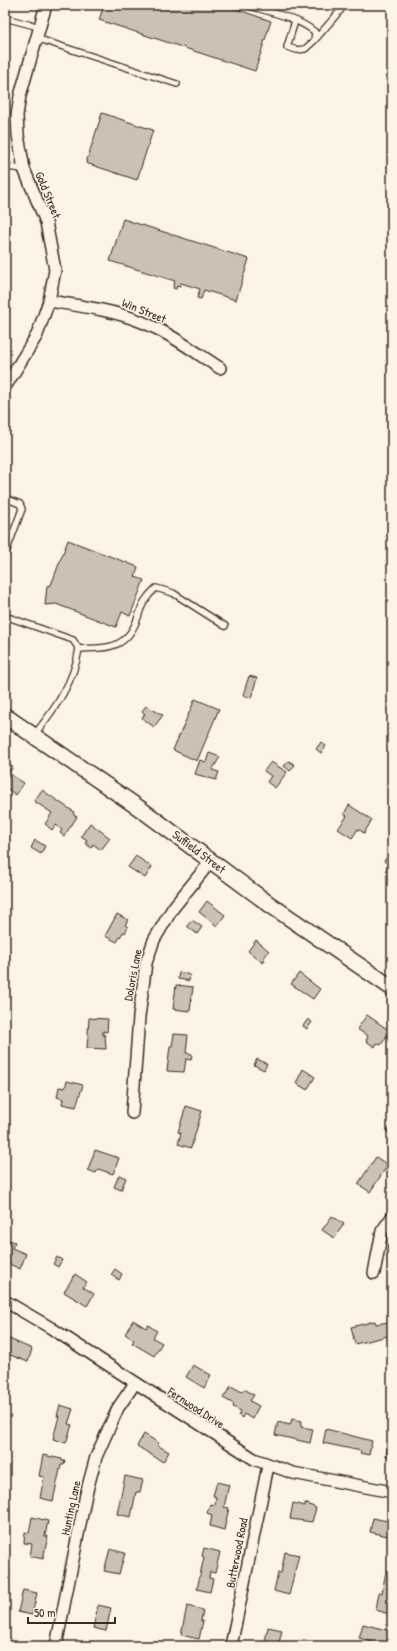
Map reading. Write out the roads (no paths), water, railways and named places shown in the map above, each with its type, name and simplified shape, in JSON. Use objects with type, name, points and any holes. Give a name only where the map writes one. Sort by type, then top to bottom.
[{"type":"main road","name":"Suffield Street","points":[[5,716],[142,810],[269,904],[392,988]]},
{"type":"street","name":"Gold Street","points":[[5,387],[37,335],[49,301],[55,270],[51,242],[46,222],[24,169],[18,135],[17,115],[20,96],[46,5]]},
{"type":"street","name":"Win Street","points":[[49,301],[114,313],[143,322],[175,338],[220,368]]},
{"type":"street","name":"Doloris Lane","points":[[132,1113],[139,1017],[146,963],[154,940],[172,908],[211,861]]},
{"type":"street","points":[[374,1273],[382,1231],[392,1217]]},
{"type":"street","name":"Fernwood Drive","points":[[5,1301],[52,1328],[237,1450],[268,1466],[293,1473],[392,1492]]},
{"type":"street","name":"Hunting Lane","points":[[56,1646],[86,1494],[96,1457],[118,1408],[135,1383]]},
{"type":"street","name":"Butterwood Road","points":[[231,1646],[268,1466]]},
{"type":"lane","points":[[246,5],[306,25],[315,32],[314,41]]},
{"type":"lane","points":[[295,21],[287,47],[297,50],[305,49],[314,41],[345,5]]},
{"type":"lane","points":[[5,18],[39,27]]},
{"type":"lane","points":[[36,38],[177,84]]},
{"type":"lane","points":[[5,167],[24,169]]},
{"type":"lane","points":[[5,498],[20,504],[22,509],[5,555]]},
{"type":"lane","points":[[79,649],[106,648],[118,644],[129,635],[146,596],[156,588],[164,589],[173,593],[225,626]]},
{"type":"lane","points":[[5,616],[73,640],[79,649],[77,660],[64,693],[33,736]]}]
